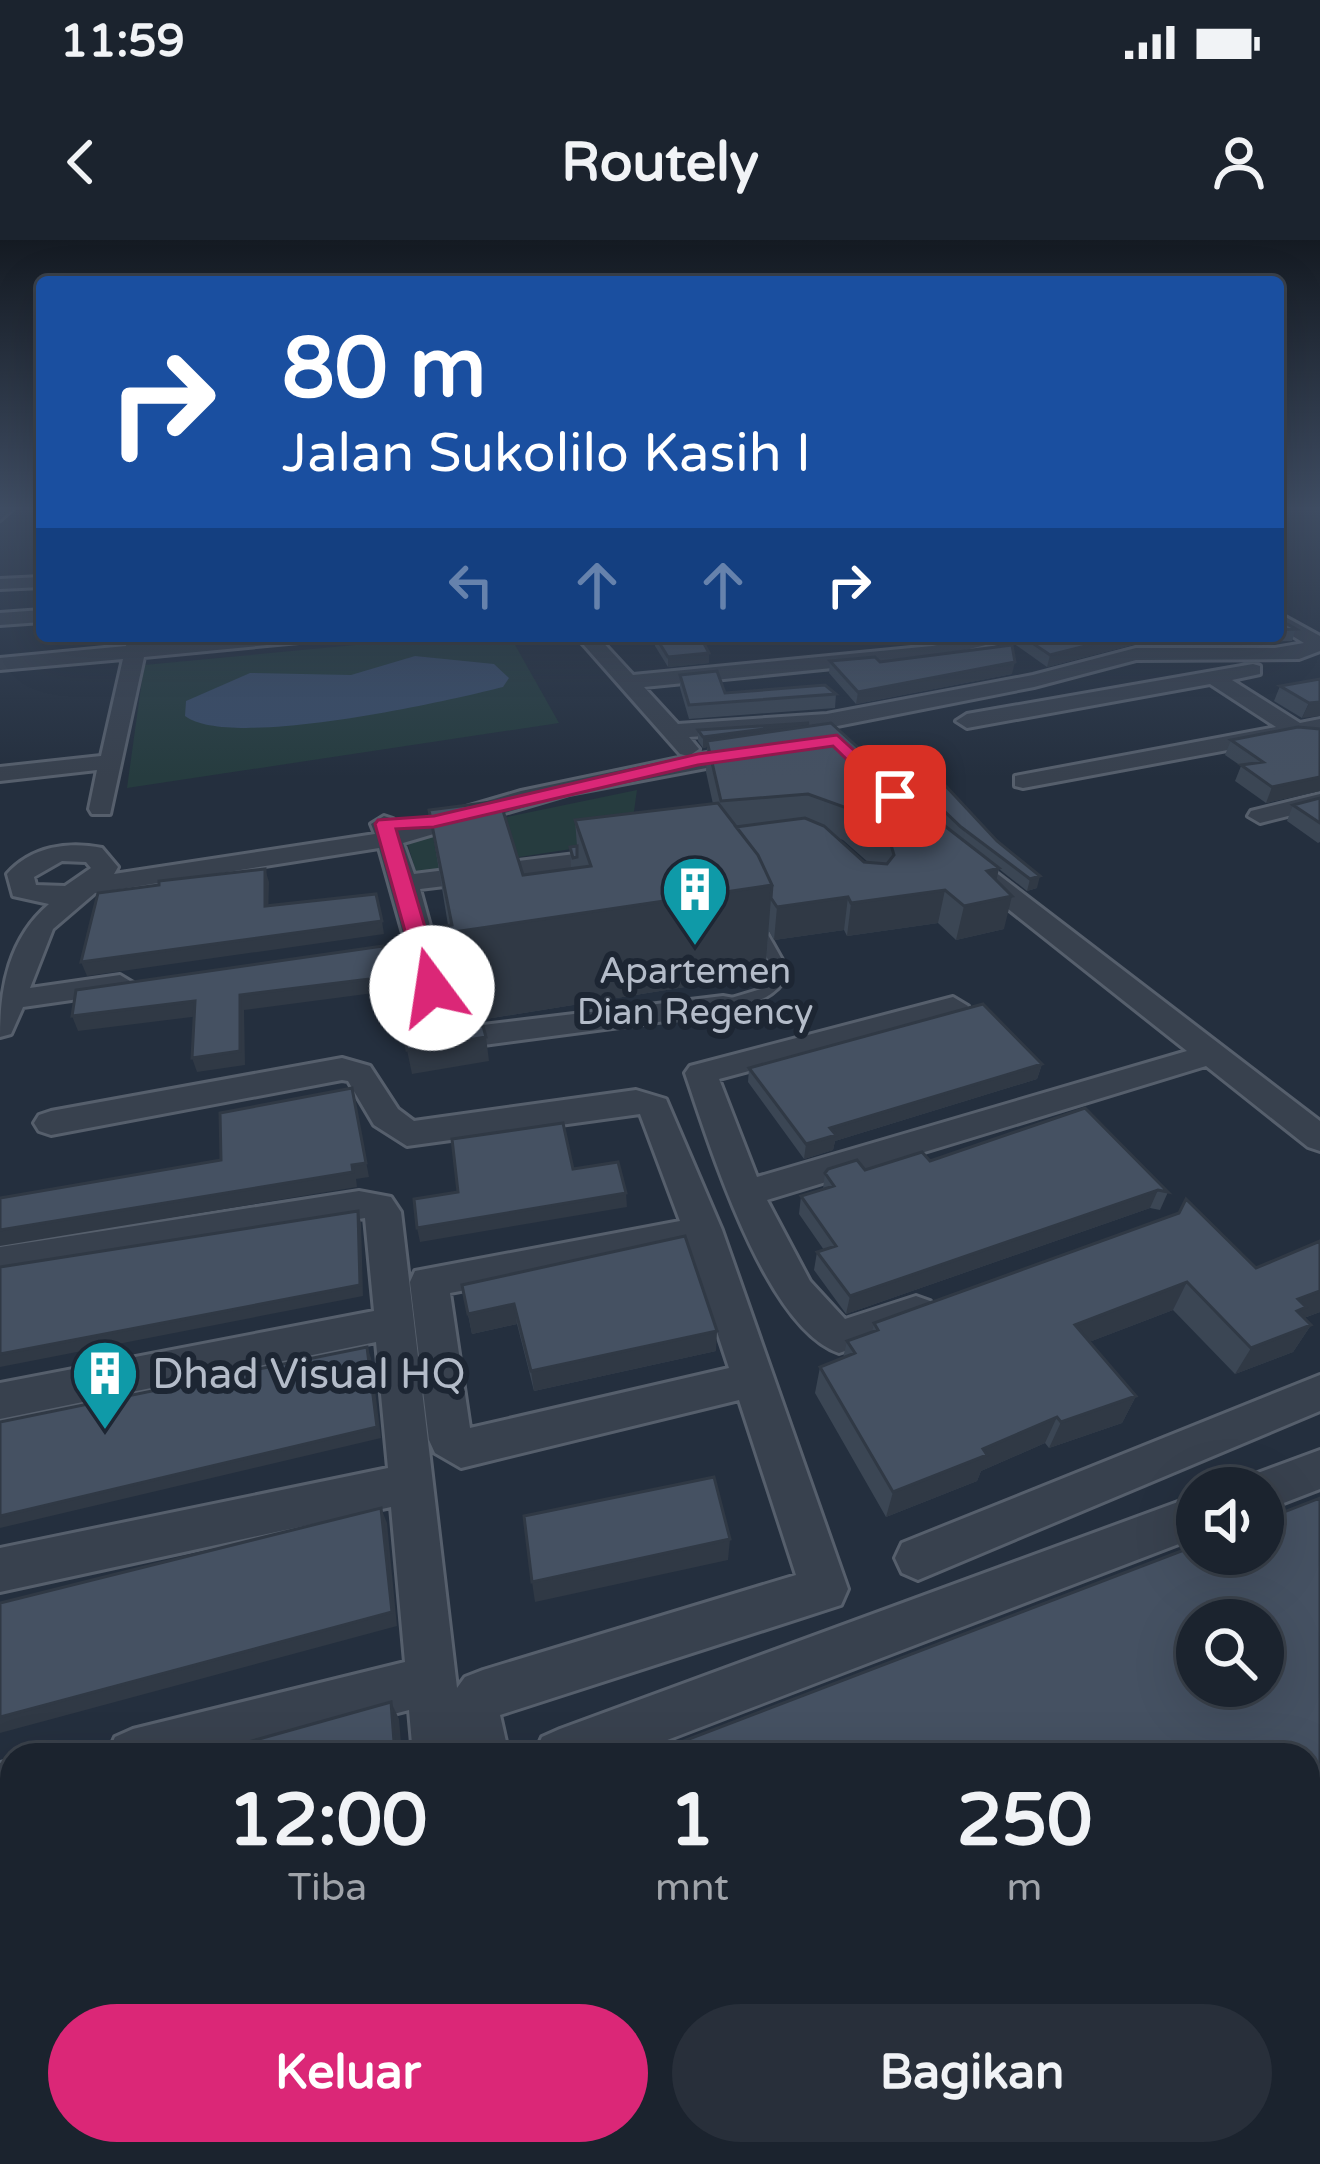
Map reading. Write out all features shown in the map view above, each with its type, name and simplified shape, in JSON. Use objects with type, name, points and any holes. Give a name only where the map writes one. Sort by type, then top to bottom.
[{"type":"street","points":[[1284,602],[1320,622]]},
{"type":"street","points":[[0,620],[36,617]]},
{"type":"street","points":[[672,731],[827,721],[1034,680],[1136,654],[1299,653],[1319,644],[1284,622]]},
{"type":"street","points":[[0,664],[176,642]]},
{"type":"street","points":[[592,642],[698,760]]},
{"type":"street","points":[[630,682],[948,642]]},
{"type":"street","points":[[101,809],[136,644]]},
{"type":"street","points":[[967,721],[1320,660]]},
{"type":"street","points":[[1212,676],[1309,729],[1320,745]]},
{"type":"street","points":[[1023,781],[1309,729]]},
{"type":"street","points":[[29,866],[18,883],[43,896],[94,880],[668,777],[698,760],[839,740]]},
{"type":"street","points":[[0,774],[111,762]]},
{"type":"street","points":[[1261,816],[1320,801]]},
{"type":"street","points":[[387,831],[407,891]]},
{"type":"street","points":[[946,847],[1320,1139]]},
{"type":"street","points":[[0,869],[78,852],[103,860],[94,880],[38,932],[0,943]]},
{"type":"street","points":[[635,855],[529,879],[407,891],[396,905],[406,942],[411,944],[448,1041],[723,1006]]},
{"type":"street","points":[[6,1014],[38,932],[43,896]]},
{"type":"street","points":[[6,1014],[148,980]]},
{"type":"street","points":[[953,1006],[701,1072],[743,1194],[817,1322],[839,1337],[959,1297]]},
{"type":"street","points":[[743,1194],[1209,1055]]},
{"type":"street","points":[[51,1123],[342,1069],[358,1072],[386,1117],[407,1134],[644,1101],[654,1107],[704,1229],[750,1380],[850,1650]]},
{"type":"street","points":[[0,1262],[359,1204],[378,1206],[383,1212],[439,1743]]},
{"type":"street","points":[[704,1229],[429,1282],[450,1440],[461,1449],[750,1380]]},
{"type":"street","points":[[0,1401],[392,1323]]},
{"type":"street","points":[[918,1558],[1320,1391]]},
{"type":"street","points":[[1284,1483],[1320,1469]]},
{"type":"street","points":[[0,1570],[408,1484]]},
{"type":"street","points":[[593,1743],[1176,1524]]},
{"type":"street","points":[[481,1743],[475,1702],[508,1686],[824,1588]]},
{"type":"street","points":[[182,1743],[431,1680]]},
{"type":"lane","points":[[723,1006],[759,997],[778,984],[782,972],[742,902]]},
{"type":"green space","points":[[387,642],[513,642],[559,723],[127,788],[144,665]]},
{"type":"green space","points":[[637,790],[630,840],[416,873],[406,838]]},
{"type":"water","points":[[415,656],[494,664],[509,678],[503,687],[435,703],[290,726],[209,725],[185,716],[186,701],[250,673],[351,675]]},
{"type":"building","points":[[659,642],[703,642],[709,653],[668,657]]},
{"type":"building","points":[[1031,642],[1101,642],[1050,655]]},
{"type":"building","points":[[1012,645],[1015,662],[858,692],[830,661],[875,657],[880,662]]},
{"type":"building","points":[[717,671],[725,693],[825,685],[836,694],[689,705],[680,675]]},
{"type":"building","points":[[1320,679],[1320,702],[1309,703],[1280,686]]},
{"type":"building","points":[[809,723],[703,737],[698,730]]},
{"type":"building","points":[[831,723],[941,823],[999,868],[987,871],[1012,896],[964,906],[945,890],[777,907],[758,855],[736,827],[805,818],[824,826],[864,862],[887,864],[894,855],[891,845],[847,808],[808,794],[721,801],[707,741]]},
{"type":"building","points":[[1298,727],[1320,729],[1320,777],[1272,787],[1241,765],[1263,762],[1231,740]]},
{"type":"building","points":[[943,783],[997,841],[1040,876],[1030,879],[961,827],[921,789]]},
{"type":"building","points":[[1320,798],[1320,823],[1293,805]]},
{"type":"building","points":[[500,801],[523,875],[591,866],[575,820],[718,803],[758,855],[772,885],[447,933],[445,926],[452,925],[429,810]]},
{"type":"building","points":[[265,869],[265,906],[376,894],[382,921],[81,962],[98,893]]},
{"type":"building","points":[[383,946],[386,977],[240,995],[240,1051],[192,1058],[195,1001],[72,1016],[76,990]]},
{"type":"building","points":[[417,998],[421,1017],[439,1030],[483,1026],[486,1037],[407,1050],[398,1001]]},
{"type":"building","points":[[983,1004],[1042,1064],[830,1128],[836,1135],[806,1144],[749,1068]]},
{"type":"building","points":[[352,1088],[366,1163],[352,1165],[353,1172],[0,1230],[0,1198],[221,1160],[220,1113]]},
{"type":"building","points":[[1085,1108],[1168,1192],[1158,1190],[850,1296],[817,1252],[836,1246],[801,1196],[834,1186],[825,1173],[828,1169],[857,1160],[865,1170],[922,1152],[930,1161]]},
{"type":"building","points":[[563,1123],[573,1169],[618,1162],[626,1193],[417,1228],[414,1199],[458,1192],[452,1139]]},
{"type":"building","points":[[1186,1199],[1256,1268],[1320,1241],[1320,1291],[1298,1299],[1306,1307],[1297,1311],[1311,1325],[1251,1348],[1187,1282],[1075,1325],[1136,1396],[1061,1422],[1057,1417],[983,1449],[987,1455],[893,1492],[820,1367],[855,1353],[847,1341],[878,1330],[874,1323],[1179,1213]]},
{"type":"building","points":[[358,1211],[360,1285],[0,1354],[0,1267]]},
{"type":"building","points":[[685,1236],[717,1331],[531,1371],[514,1304],[468,1314],[462,1285]]},
{"type":"building","points":[[367,1347],[377,1427],[0,1516],[0,1422]]},
{"type":"building","points":[[714,1477],[730,1539],[532,1582],[524,1516]]},
{"type":"building","points":[[1320,1498],[1320,1743],[678,1743],[1176,1553],[1176,1575],[1284,1575],[1284,1512]]},
{"type":"building","points":[[381,1508],[392,1612],[0,1717],[0,1603]]},
{"type":"building","points":[[391,1702],[394,1743],[245,1743]]},
{"type":"place","name":"Apartemen Dian Regency","points":[[695,948]]},
{"type":"place","name":"Dhad Visual HQ","points":[[105,1432]]},
{"type":"route","points":[[432,988],[385,824],[434,822],[698,760],[837,740],[895,796]]}]
